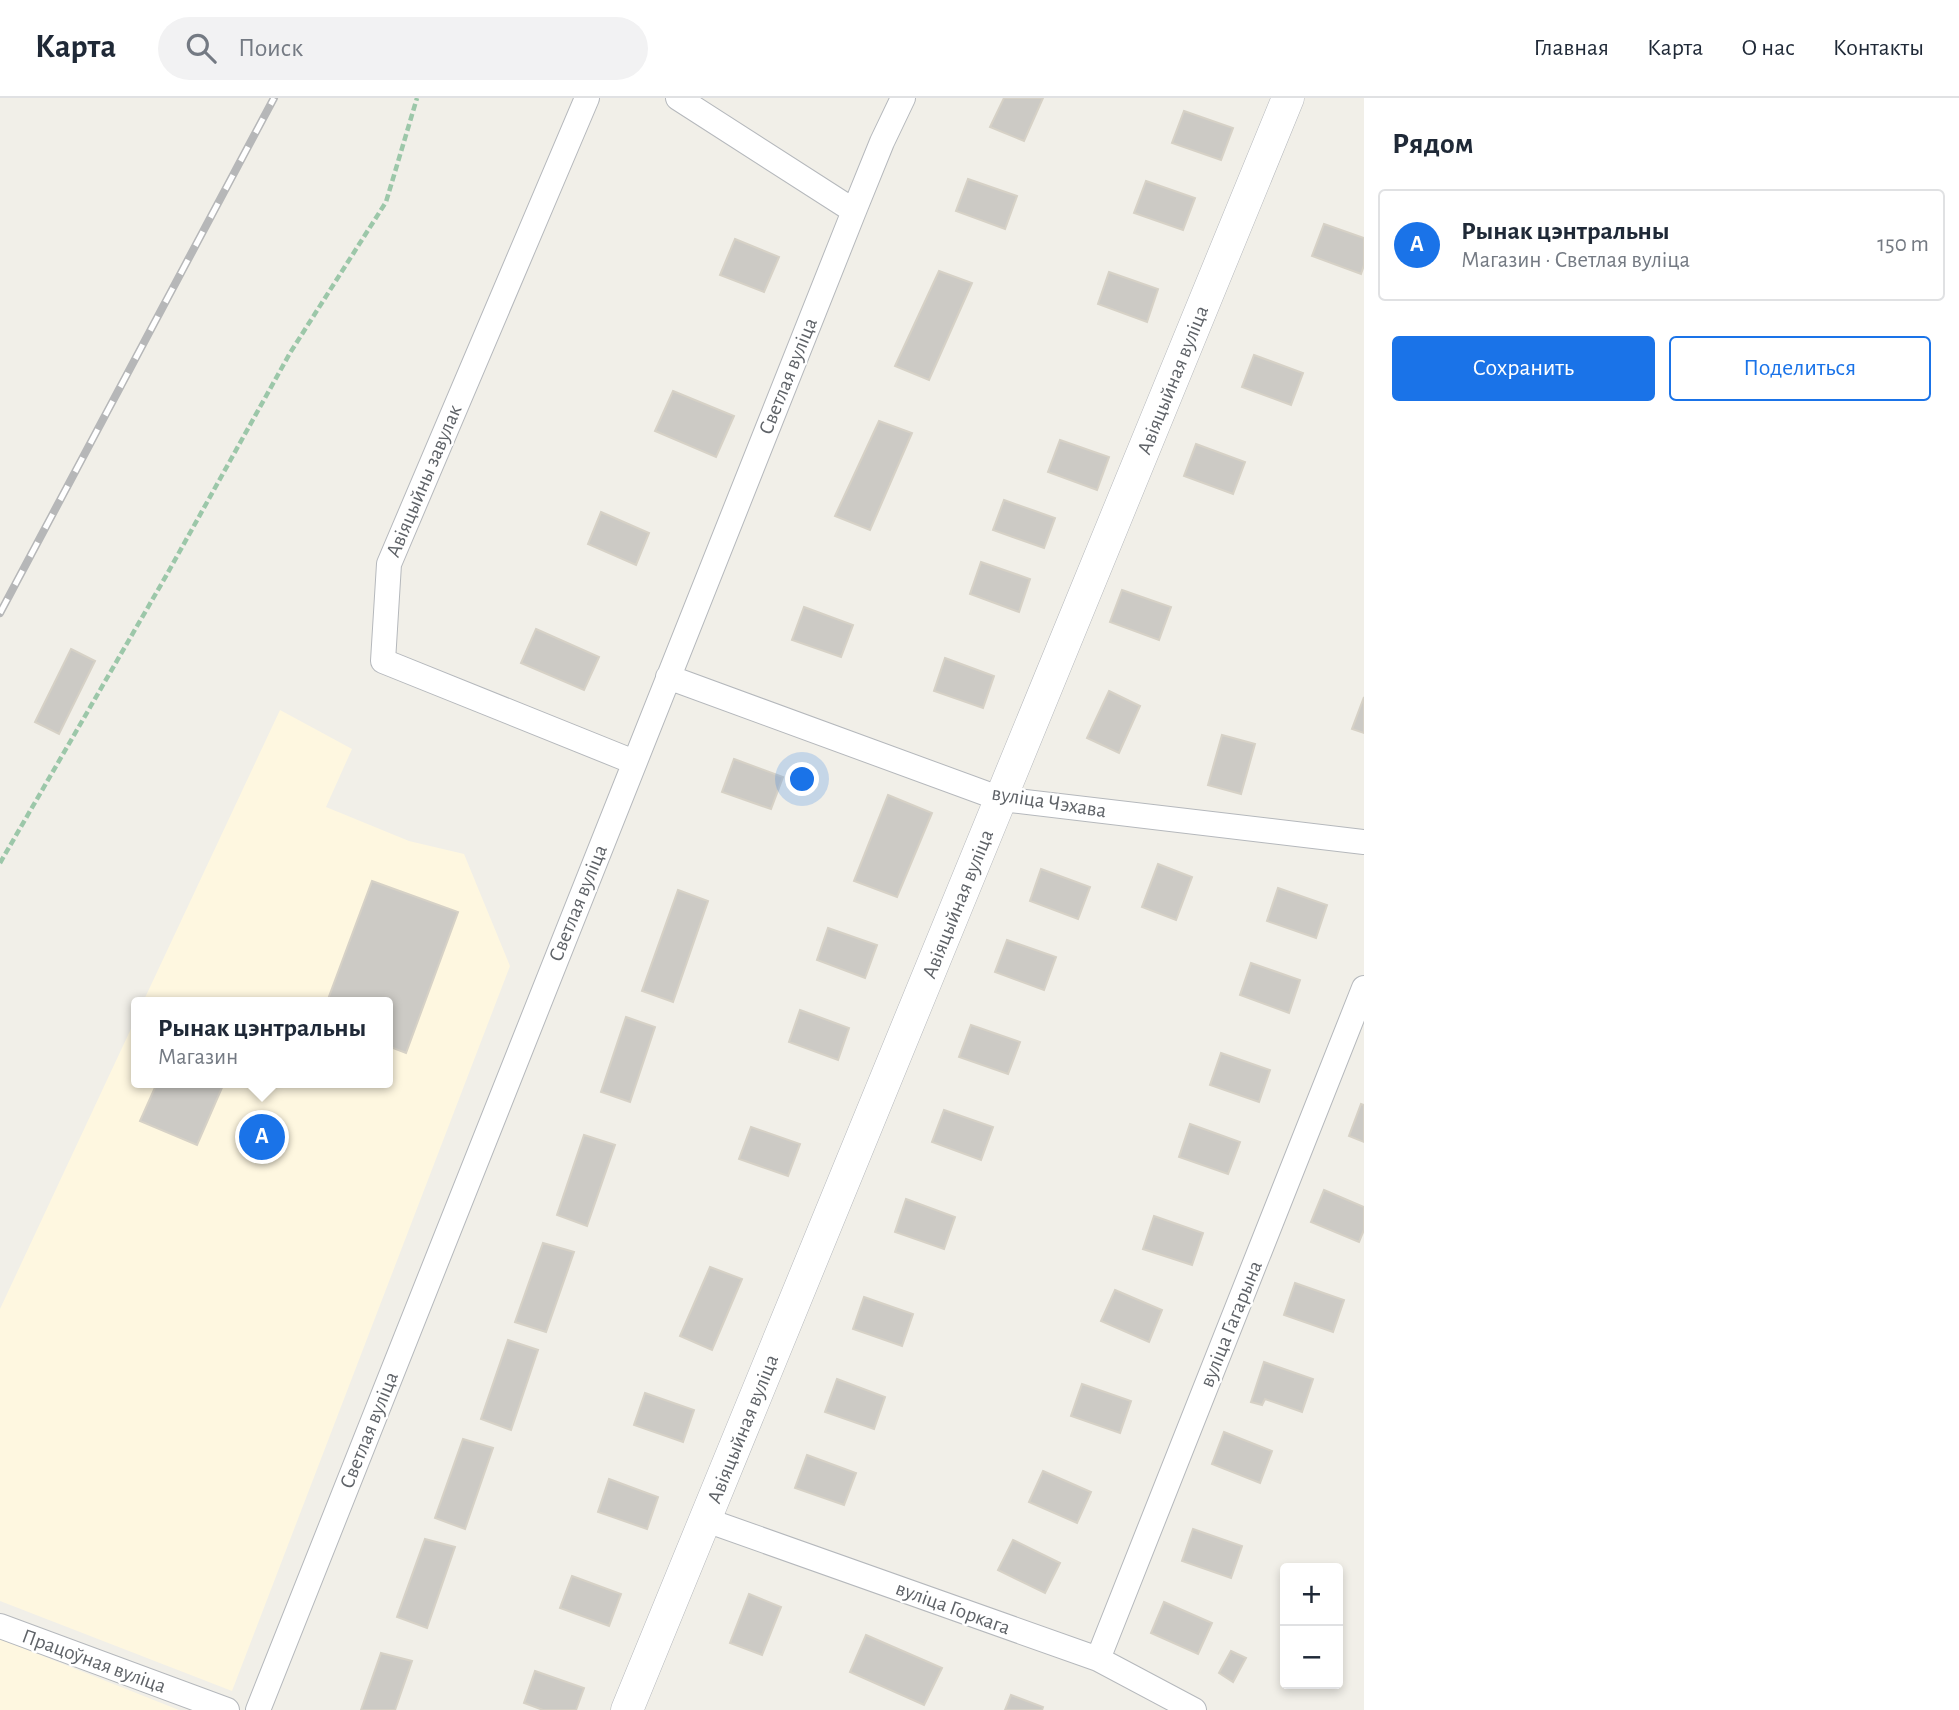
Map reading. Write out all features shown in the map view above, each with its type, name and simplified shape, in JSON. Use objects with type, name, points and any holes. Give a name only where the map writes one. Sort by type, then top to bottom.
[{"type":"street","name":"Авіяцыйны завулак","points":[[587,98],[389,564],[383,661],[634,762]]},
{"type":"street","points":[[678,98],[854,211]]},
{"type":"street","name":"Светлая вуліца","points":[[258,1710],[854,211],[903,98]]},
{"type":"street","name":"Авіяцыйная вуліца","points":[[627,1710],[1288,98]]},
{"type":"street","name":"вуліца Чэхава","points":[[668,677],[1001,799],[1364,842]]},
{"type":"street","name":"вуліца Гагарына","points":[[1098,1659],[1364,988]]},
{"type":"street","name":"вуліца Горкага","points":[[706,1520],[1098,1659],[1194,1710]]},
{"type":"street","name":"Працоўная вуліца","points":[[0,1626],[227,1710]]},
{"type":"path","points":[[0,863],[166,576],[290,353],[386,202],[416,98]]},
{"type":"shaded area","points":[[280,710],[352,749],[326,807],[409,841],[464,854],[510,966],[232,1691],[0,1601],[0,1309],[131,1029],[131,1088],[393,1088],[393,997],[145,997]]},
{"type":"shaded area","points":[[0,1639],[179,1710],[0,1710]]},
{"type":"building","points":[[1004,98],[1043,98],[1024,141],[990,127]]},
{"type":"building","points":[[1184,111],[1233,128],[1221,160],[1172,143]]},
{"type":"building","points":[[968,179],[1017,196],[1005,229],[956,211]]},
{"type":"building","points":[[1146,181],[1195,198],[1183,230],[1134,213]]},
{"type":"building","points":[[1324,224],[1364,238],[1364,265],[1361,274],[1312,256]]},
{"type":"building","points":[[735,239],[779,257],[764,292],[720,275]]},
{"type":"building","points":[[939,271],[972,283],[929,380],[895,366]]},
{"type":"building","points":[[1109,272],[1158,289],[1147,322],[1098,304]]},
{"type":"building","points":[[1254,355],[1303,373],[1291,405],[1242,387]]},
{"type":"building","points":[[673,391],[734,416],[716,457],[655,431]]},
{"type":"building","points":[[879,421],[912,433],[870,530],[835,516]]},
{"type":"building","points":[[1060,440],[1109,457],[1097,490],[1048,472]]},
{"type":"building","points":[[1196,444],[1245,462],[1233,494],[1184,476]]},
{"type":"building","points":[[1004,500],[1055,518],[1044,548],[993,530]]},
{"type":"building","points":[[601,512],[649,533],[636,565],[588,544]]},
{"type":"building","points":[[981,562],[1030,579],[1019,612],[970,594]]},
{"type":"building","points":[[1122,590],[1171,607],[1159,640],[1110,622]]},
{"type":"building","points":[[804,607],[853,625],[841,657],[792,640]]},
{"type":"building","points":[[536,629],[599,657],[584,690],[521,663]]},
{"type":"building","points":[[71,649],[95,661],[59,734],[35,722]]},
{"type":"building","points":[[945,658],[994,676],[983,708],[934,691]]},
{"type":"building","points":[[1109,691],[1140,706],[1119,753],[1087,738]]},
{"type":"building","points":[[1364,697],[1364,733],[1352,729]]},
{"type":"building","points":[[1222,735],[1255,744],[1241,794],[1208,785]]},
{"type":"building","points":[[734,759],[783,777],[771,809],[722,792]]},
{"type":"building","points":[[888,795],[932,813],[897,897],[854,881]]},
{"type":"building","points":[[1158,864],[1192,877],[1176,920],[1142,907]]},
{"type":"building","points":[[1041,869],[1090,887],[1078,919],[1030,901]]},
{"type":"building","points":[[372,881],[458,912],[406,1053],[393,1048],[393,997],[329,997]]},
{"type":"building","points":[[1278,888],[1327,905],[1316,938],[1267,921]]},
{"type":"building","points":[[678,890],[708,901],[673,1002],[642,991]]},
{"type":"building","points":[[828,928],[877,945],[865,978],[817,960]]},
{"type":"building","points":[[1007,940],[1056,957],[1044,990],[995,972]]},
{"type":"building","points":[[1251,963],[1300,980],[1289,1013],[1240,995]]},
{"type":"building","points":[[800,1010],[849,1028],[838,1060],[789,1042]]},
{"type":"building","points":[[626,1017],[655,1027],[630,1102],[601,1092]]},
{"type":"building","points":[[971,1025],[1020,1042],[1008,1074],[959,1057]]},
{"type":"building","points":[[1221,1053],[1270,1070],[1259,1102],[1210,1085]]},
{"type":"building","points":[[155,1088],[222,1088],[197,1145],[140,1121]]},
{"type":"building","points":[[1361,1104],[1364,1105],[1364,1142],[1349,1136]]},
{"type":"building","points":[[944,1110],[993,1127],[981,1160],[932,1142]]},
{"type":"building","points":[[1190,1124],[1240,1142],[1228,1174],[1179,1157]]},
{"type":"building","points":[[751,1127],[800,1144],[788,1176],[739,1159]]},
{"type":"building","points":[[584,1135],[615,1145],[587,1226],[557,1215]]},
{"type":"building","points":[[1324,1190],[1364,1207],[1364,1230],[1359,1242],[1311,1222]]},
{"type":"building","points":[[906,1199],[955,1217],[944,1249],[895,1232]]},
{"type":"building","points":[[1154,1216],[1203,1233],[1192,1265],[1143,1249]]},
{"type":"building","points":[[543,1243],[574,1252],[546,1332],[515,1322]]},
{"type":"building","points":[[710,1267],[742,1279],[712,1350],[680,1336]]},
{"type":"building","points":[[1295,1283],[1344,1300],[1333,1332],[1284,1315]]},
{"type":"building","points":[[1115,1290],[1162,1310],[1149,1342],[1101,1321]]},
{"type":"building","points":[[864,1297],[913,1314],[902,1346],[853,1329]]},
{"type":"building","points":[[508,1340],[538,1350],[511,1430],[481,1419]]},
{"type":"building","points":[[1264,1362],[1313,1379],[1302,1412],[1265,1399],[1262,1405],[1251,1402]]},
{"type":"building","points":[[837,1379],[885,1397],[874,1429],[825,1412]]},
{"type":"building","points":[[1082,1384],[1131,1401],[1120,1433],[1071,1416]]},
{"type":"building","points":[[645,1393],[694,1410],[683,1442],[634,1425]]},
{"type":"building","points":[[1224,1432],[1272,1451],[1260,1483],[1212,1464]]},
{"type":"building","points":[[463,1439],[493,1448],[465,1529],[435,1518]]},
{"type":"building","points":[[807,1455],[856,1473],[844,1505],[795,1488]]},
{"type":"building","points":[[1043,1471],[1091,1492],[1077,1523],[1029,1502]]},
{"type":"building","points":[[609,1479],[658,1497],[647,1529],[598,1512]]},
{"type":"building","points":[[1193,1529],[1242,1546],[1231,1578],[1182,1561]]},
{"type":"building","points":[[425,1539],[455,1547],[427,1628],[397,1617]]},
{"type":"building","points":[[1013,1540],[1060,1563],[1045,1593],[998,1570]]},
{"type":"building","points":[[572,1576],[621,1594],[609,1626],[560,1608]]},
{"type":"building","points":[[749,1594],[781,1607],[762,1655],[730,1643]]},
{"type":"building","points":[[1164,1602],[1212,1623],[1198,1654],[1151,1633]]},
{"type":"building","points":[[866,1635],[942,1668],[924,1705],[850,1672]]},
{"type":"building","points":[[1231,1651],[1246,1658],[1233,1682],[1219,1673]]},
{"type":"building","points":[[381,1653],[412,1661],[395,1710],[361,1710]]},
{"type":"building","points":[[535,1671],[584,1688],[576,1710],[543,1710],[524,1703]]},
{"type":"building","points":[[1011,1695],[1043,1707],[1042,1710],[1005,1710]]},
{"type":"railway","points":[[0,613],[274,98]]},
{"type":"place","name":"Рынак цэнтральны","points":[[262,1137]]}]
